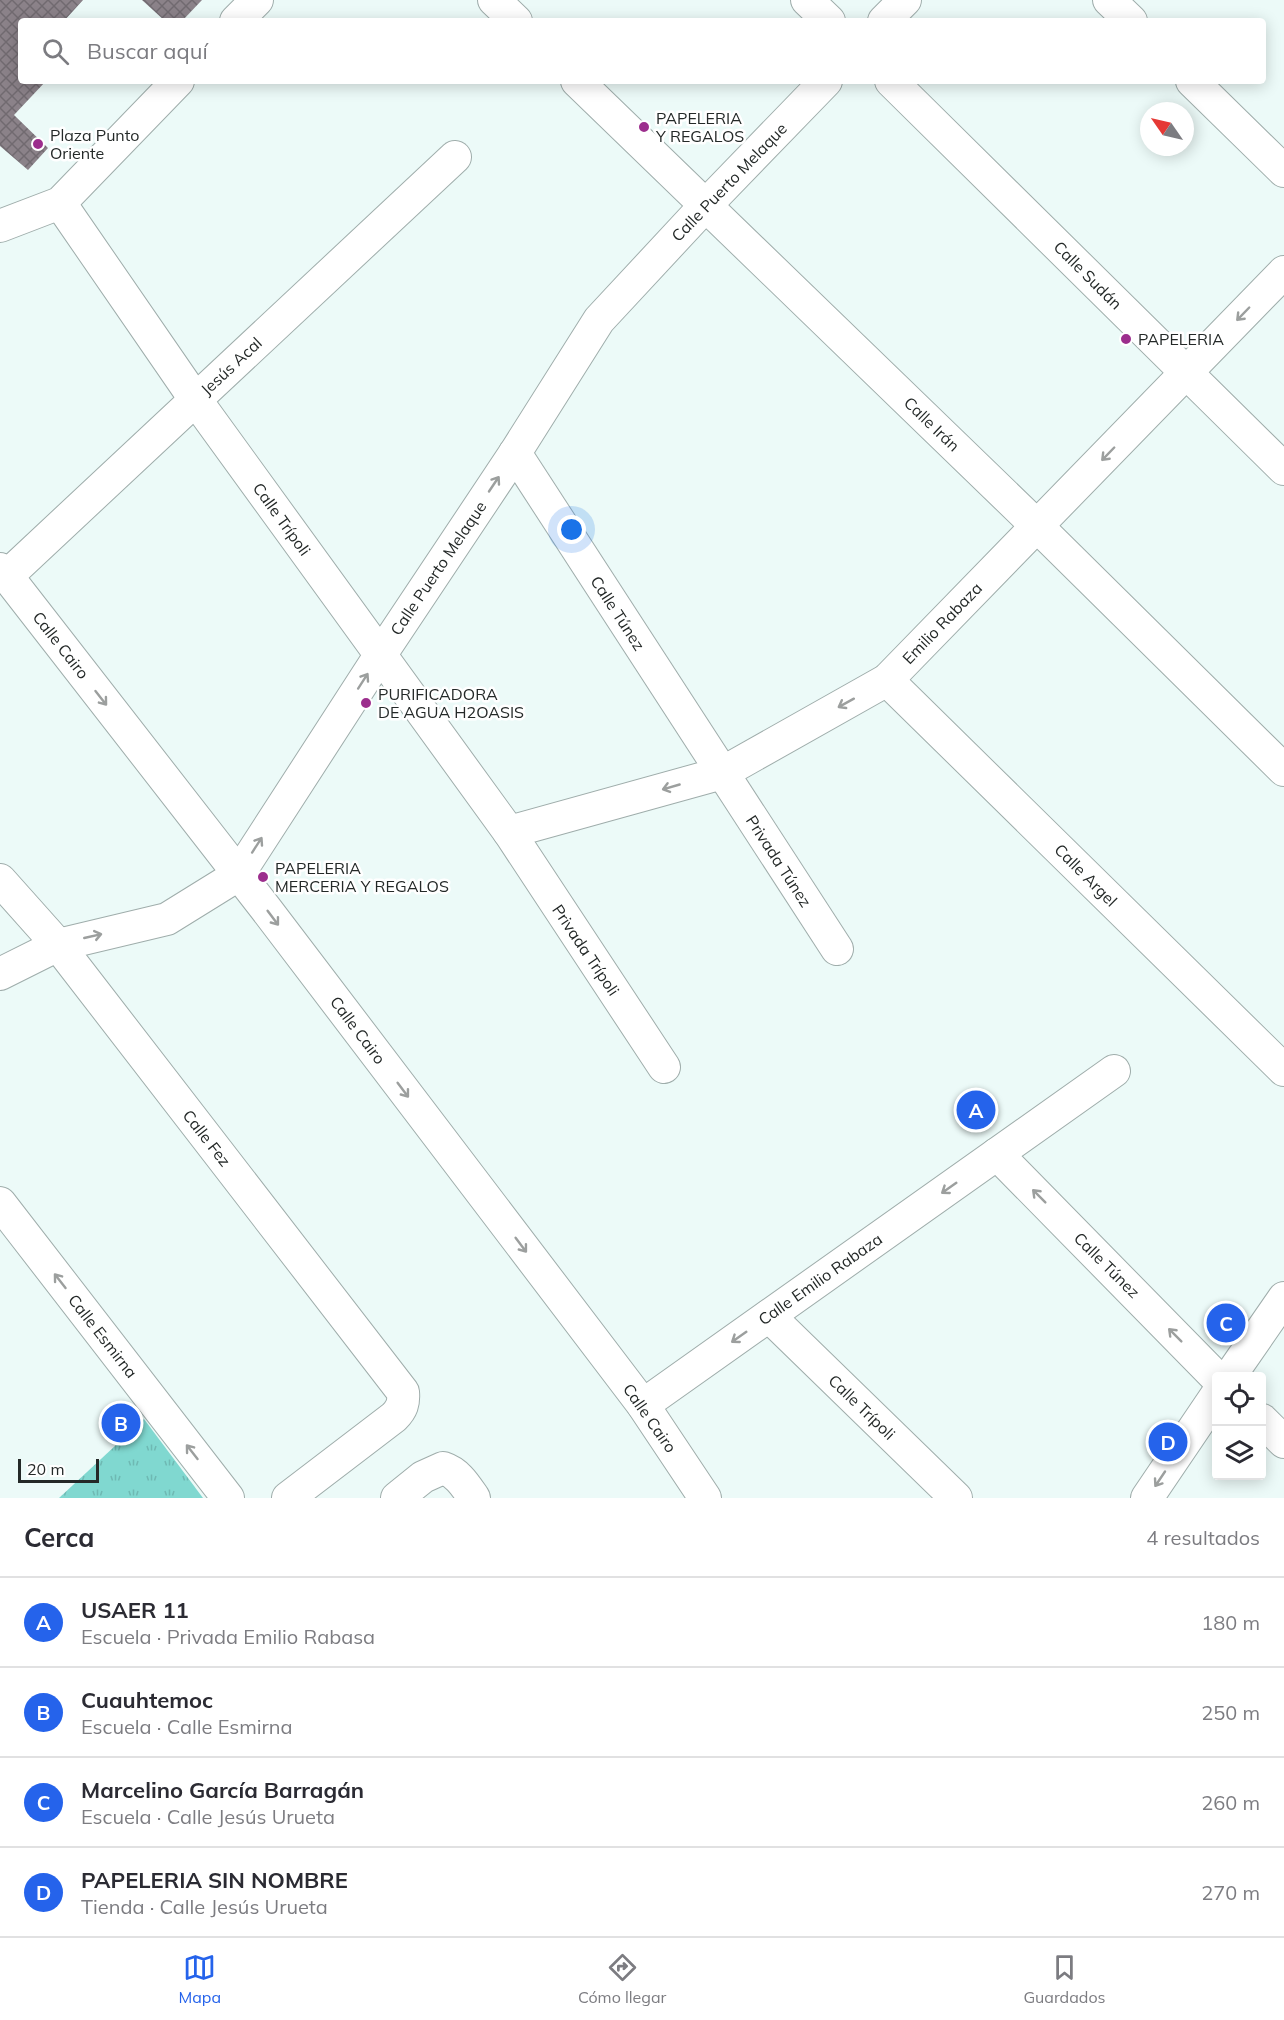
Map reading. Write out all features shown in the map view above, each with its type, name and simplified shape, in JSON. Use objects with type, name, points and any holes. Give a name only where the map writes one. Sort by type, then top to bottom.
[{"type":"street","points":[[239,18],[256,0]]},
{"type":"street","points":[[494,0],[513,18]]},
{"type":"street","points":[[807,0],[826,18]]},
{"type":"street","points":[[887,18],[904,0]]},
{"type":"street","points":[[1109,0],[1128,18]]},
{"type":"street","points":[[0,226],[60,203],[175,84]]},
{"type":"street","name":"Calle Irán","points":[[580,84],[1037,526],[1284,770]]},
{"type":"street","name":"Calle Puerto Melaque","points":[[0,974],[58,945],[166,918],[238,875],[599,320],[823,84]]},
{"type":"street","name":"Calle Sudán","points":[[894,84],[1284,469]]},
{"type":"street","points":[[1195,84],[1284,171]]},
{"type":"street","name":"Jesús Acal","points":[[4,573],[455,157]]},
{"type":"street","name":"Calle Trípoli","points":[[60,203],[195,399],[508,832]]},
{"type":"street","name":"Emilio Rabaza","points":[[508,832],[722,773],[887,680],[1284,272]]},
{"type":"street","name":"Calle Túnez","points":[[514,453],[722,773]]},
{"type":"street","name":"Calle Cairo","points":[[4,573],[643,1405],[705,1498]]},
{"type":"street","name":"Calle Argel","points":[[887,680],[1284,1070]]},
{"type":"street","name":"Privada Túnez","points":[[722,773],[837,948]]},
{"type":"street","name":"Privada Trípoli","points":[[508,832],[664,1067]]},
{"type":"street","name":"Calle Fez","points":[[0,880],[58,945],[403,1392],[404,1401],[394,1417],[288,1498]]},
{"type":"street","name":"Calle Emilio Rabaza","points":[[643,1405],[1114,1071]]},
{"type":"street","name":"Calle Túnez","points":[[997,1154],[1212,1373]]},
{"type":"street","name":"Calle Esmirna","points":[[0,1203],[228,1498]]},
{"type":"street","points":[[1233,1372],[1284,1298]]},
{"type":"street","name":"Calle Trípoli","points":[[769,1316],[956,1498]]},
{"type":"street","points":[[1147,1498],[1212,1402]]},
{"type":"street","points":[[1266,1424],[1284,1442]]},
{"type":"street","points":[[397,1498],[423,1477],[443,1468],[459,1477],[474,1498]]},
{"type":"green space","points":[[144,1419],[203,1498],[59,1498]]},
{"type":"building","points":[[0,0],[83,0],[67,18],[18,18],[18,84],[43,84],[14,115],[48,148],[28,170],[0,146]]},
{"type":"building","points":[[142,0],[202,0],[185,18],[162,18]]},
{"type":"place","name":"PAPELERIA Y REGALOS","points":[[644,127]]},
{"type":"place","name":"Plaza Punto Oriente","points":[[38,144]]},
{"type":"place","name":"PAPELERIA","points":[[1126,339]]},
{"type":"place","name":"PURIFICADORA DE AGUA H2OASIS","points":[[366,703]]},
{"type":"place","name":"PAPELERIA MERCERIA Y REGALOS","points":[[263,877]]},
{"type":"place","name":"USAER 11","points":[[976,1110]]},
{"type":"place","name":"Marcelino García Barragán","points":[[1226,1323]]},
{"type":"place","name":"Cuauhtemoc","points":[[121,1423]]},
{"type":"place","name":"PAPELERIA SIN NOMBRE","points":[[1168,1442]]}]
